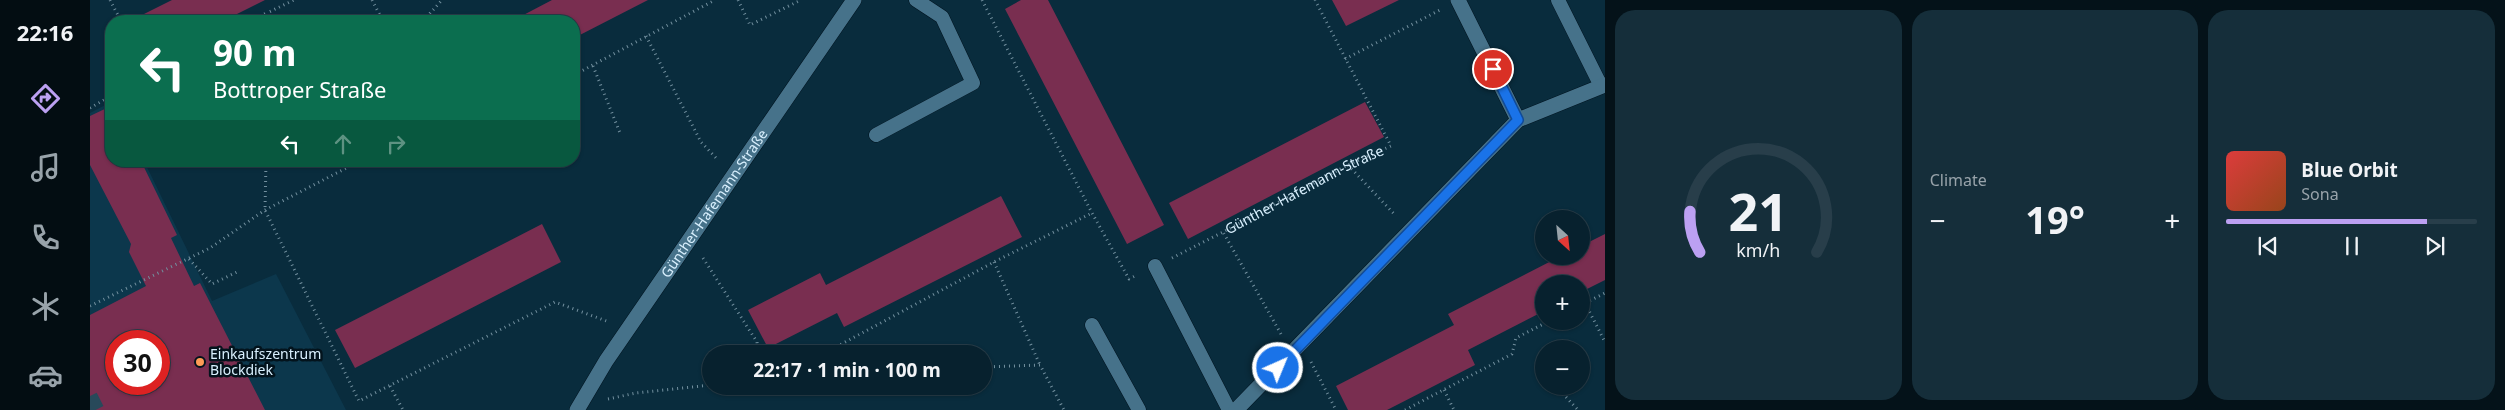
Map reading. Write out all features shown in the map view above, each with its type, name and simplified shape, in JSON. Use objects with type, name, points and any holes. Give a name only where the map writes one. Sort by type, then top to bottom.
[{"type":"street","name":"Günther-Hafemann-Straße","points":[[579,407],[606,361],[854,0]]},
{"type":"street","points":[[1459,0],[1518,120]]},
{"type":"street","points":[[1236,410],[1518,120],[1603,85]]},
{"type":"lane","points":[[876,135],[973,83],[942,17],[916,0]]},
{"type":"lane","points":[[1558,0],[1603,85]]},
{"type":"lane","points":[[1155,266],[1229,410]]},
{"type":"lane","points":[[1092,325],[1139,410]]},
{"type":"path","points":[[110,0],[118,15]]},
{"type":"path","points":[[263,15],[294,0]]},
{"type":"path","points":[[372,0],[379,15]]},
{"type":"path","points":[[429,15],[442,0]]},
{"type":"path","points":[[580,72],[715,0]]},
{"type":"path","points":[[738,0],[750,25],[801,0]]},
{"type":"path","points":[[982,0],[1092,212],[1129,279]]},
{"type":"path","name":"Günther-Hafemann-Straße","points":[[1315,0],[1391,146],[1348,165],[1223,232],[1336,410]]},
{"type":"path","points":[[1345,59],[1459,0]]},
{"type":"path","points":[[646,36],[701,142],[733,176]]},
{"type":"path","points":[[593,66],[620,133]]},
{"type":"path","points":[[90,108],[105,99]]},
{"type":"path","points":[[1348,165],[1410,231]]},
{"type":"path","points":[[266,167],[265,210],[359,401],[555,302],[604,318],[626,334]]},
{"type":"path","points":[[90,306],[210,248],[265,210],[348,167]]},
{"type":"path","points":[[840,345],[1092,212]]},
{"type":"path","points":[[1201,244],[1223,232]]},
{"type":"path","points":[[691,239],[757,345]]},
{"type":"path","points":[[189,259],[212,284],[237,272]]},
{"type":"path","points":[[994,262],[1040,365],[1064,410]]},
{"type":"path","points":[[1590,300],[1605,293]]},
{"type":"path","points":[[1590,316],[1605,342]]},
{"type":"path","points":[[1405,410],[1512,354],[1516,338],[1535,328]]},
{"type":"path","points":[[992,367],[1040,365]]},
{"type":"path","points":[[390,386],[403,410]]},
{"type":"path","points":[[579,407],[636,393],[702,386]]},
{"type":"path","points":[[1444,390],[1454,410]]},
{"type":"path","points":[[1566,397],[1578,410]]},
{"type":"shaded area","points":[[105,105],[105,167],[147,167],[212,301],[276,274],[346,410],[90,410],[90,113]]},
{"type":"building","points":[[172,0],[265,0],[235,15],[142,15]]},
{"type":"building","points":[[552,0],[648,0],[580,35],[580,15],[523,15]]},
{"type":"building","points":[[1021,0],[1048,0],[1164,225],[1127,244],[1005,9]]},
{"type":"building","points":[[1332,0],[1399,0],[1346,26]]},
{"type":"building","points":[[1365,102],[1384,137],[1188,239],[1169,203]]},
{"type":"building","name":"Einkaufszentrum Blockdiek","points":[[105,109],[105,167],[144,167],[177,235],[171,238],[194,286],[200,283],[265,410],[90,410],[90,315],[146,286],[129,252],[131,244],[90,165],[90,116]]},
{"type":"building","points":[[1001,196],[1022,237],[844,327],[837,313],[774,345],[766,345],[748,310],[820,273],[826,285]]},
{"type":"building","points":[[542,224],[561,262],[355,368],[335,330]]},
{"type":"building","points":[[1605,234],[1605,280],[1590,288],[1590,275],[1535,275],[1535,316],[1468,350],[1475,365],[1387,410],[1348,410],[1336,386],[1454,325],[1448,314],[1543,265],[1590,265],[1590,242]]},
{"type":"tunnel","points":[[90,396],[97,410]]},
{"type":"place","name":"Einkaufszentrum Blockdiek","points":[[200,362]]},
{"type":"route","points":[[1278,368],[1518,120],[1493,69]]}]
